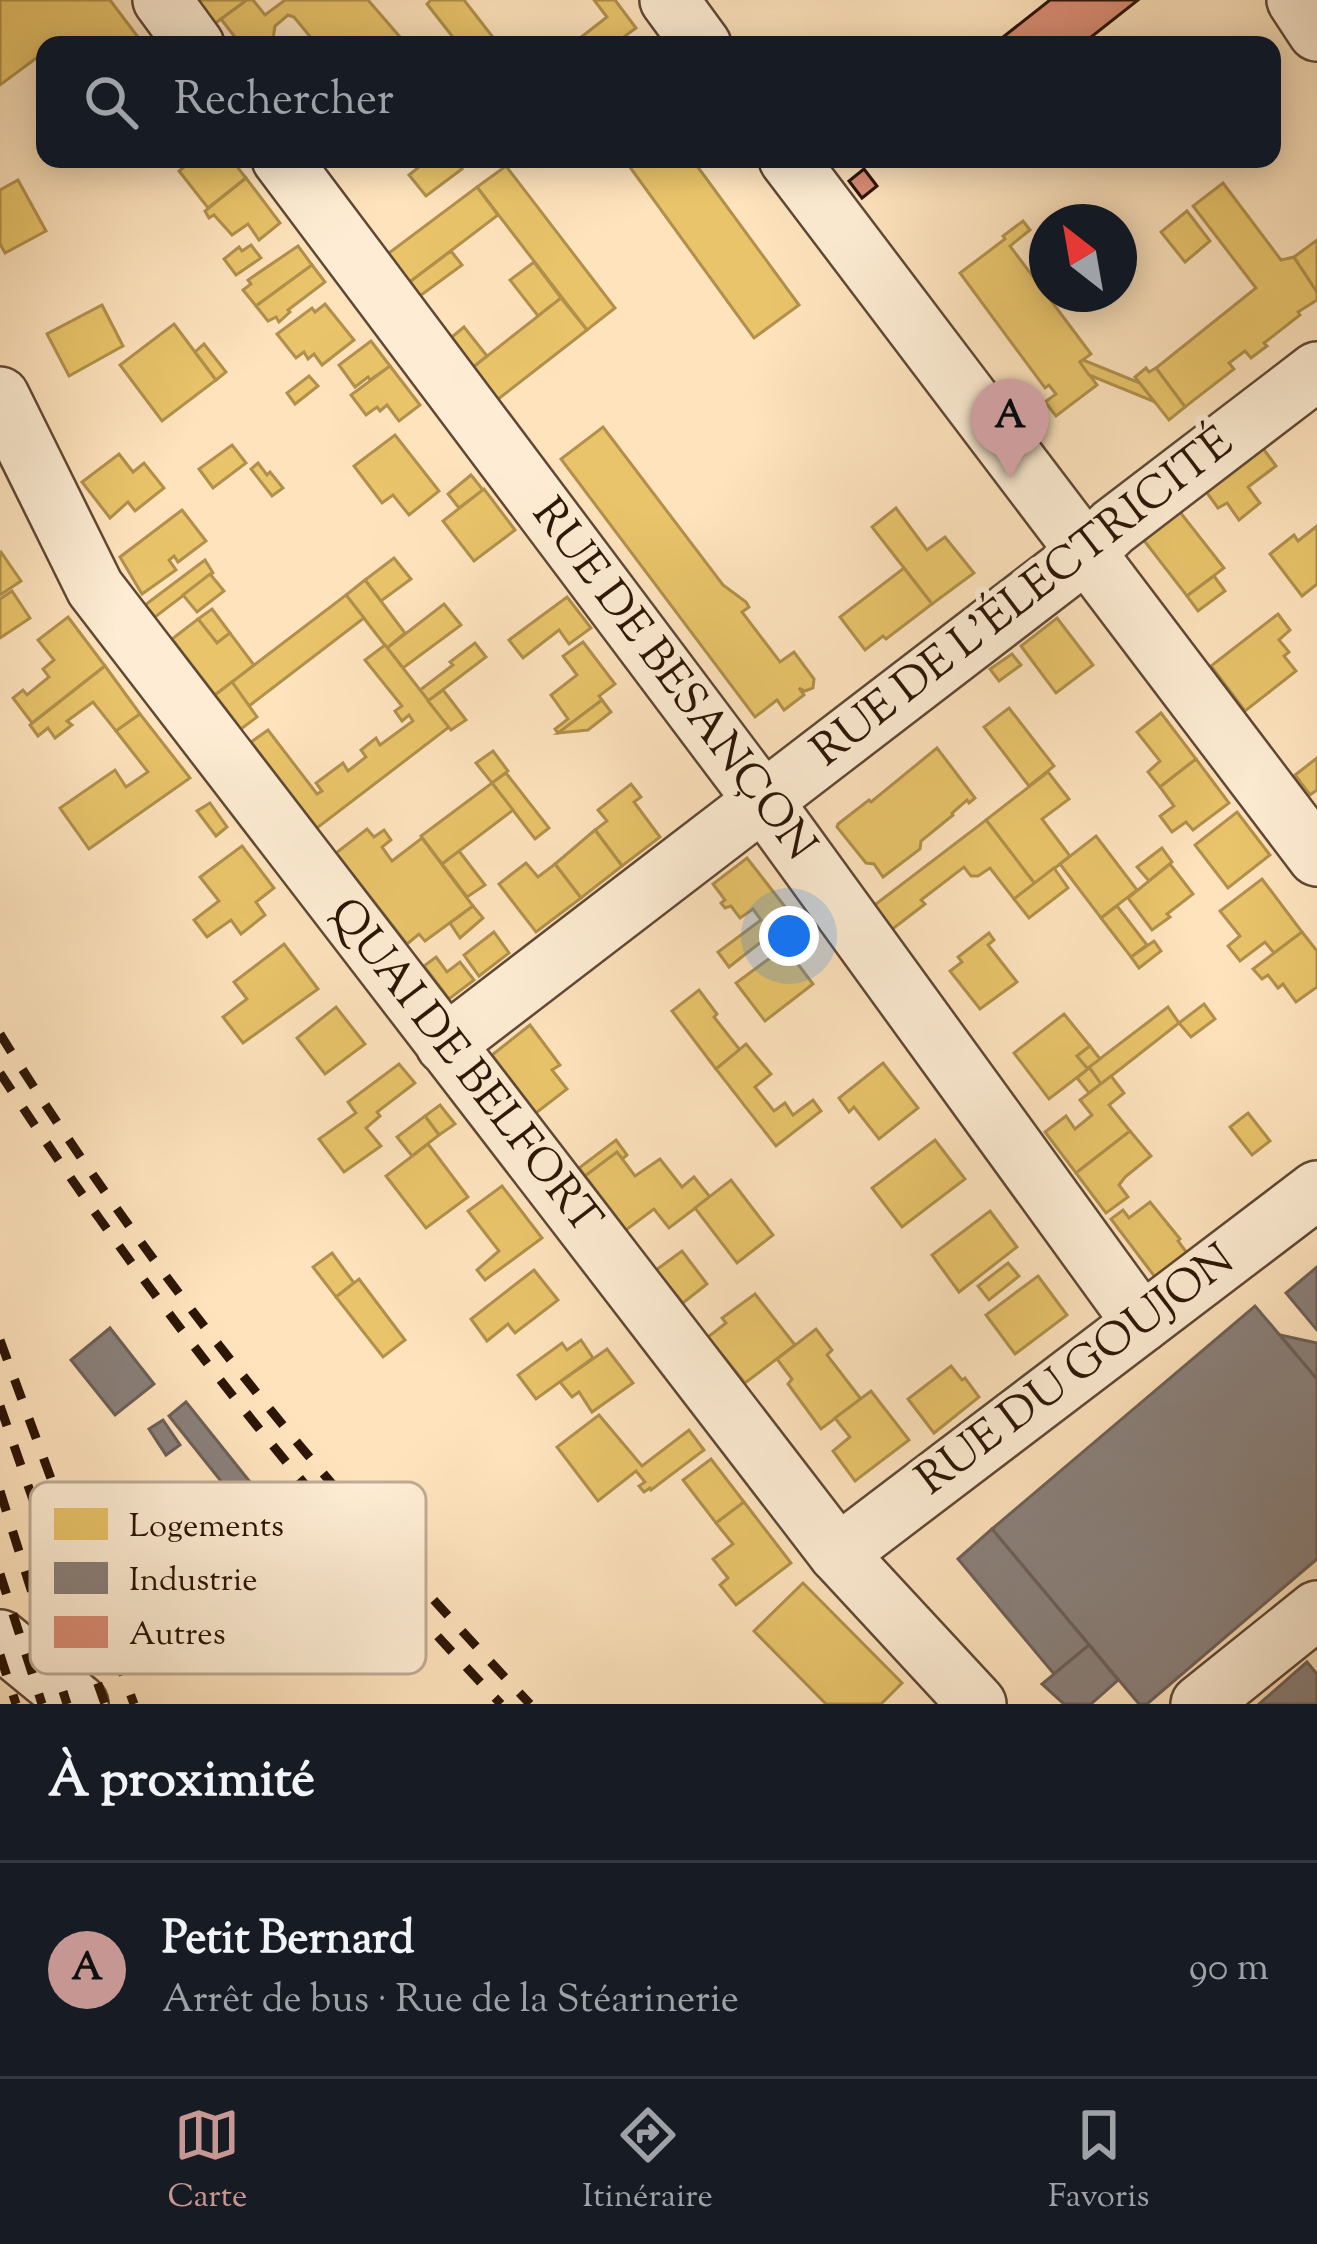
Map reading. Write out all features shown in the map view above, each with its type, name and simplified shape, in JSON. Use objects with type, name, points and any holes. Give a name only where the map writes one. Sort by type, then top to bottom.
[{"type":"street","points":[[161,0],[188,36]]},
{"type":"street","points":[[669,0],[696,36]]},
{"type":"street","points":[[1296,0],[1317,32]]},
{"type":"street","name":"RUE DE BESANÇON","points":[[288,168],[764,802],[1142,1323]]},
{"type":"street","points":[[795,168],[1317,857]]},
{"type":"street","name":"RUE DE L'ÉLECTRICITÉ","points":[[445,1045],[1317,371]]},
{"type":"street","name":"QUAI DE BELFORT","points":[[0,396],[95,588],[838,1554],[977,1704]]},
{"type":"street","name":"RUE DU GOUJON","points":[[838,1554],[1317,1190]]},
{"type":"street","points":[[1200,1704],[1317,1610]]},
{"type":"street","points":[[0,1639],[30,1663]]},
{"type":"street","points":[[43,1674],[80,1704]]},
{"type":"building: Logements","points":[[0,0],[110,0],[137,36],[36,36],[36,58],[0,85]]},
{"type":"building: Logements","points":[[176,0],[247,0],[202,33]]},
{"type":"building: Logements","points":[[247,0],[253,0],[265,15],[285,0],[368,0],[399,36],[310,36],[288,15],[275,26],[273,36],[234,36],[221,19]]},
{"type":"building: Logements","points":[[464,0],[492,36],[452,36],[427,4]]},
{"type":"building: Logements","points":[[594,0],[615,0],[636,28],[625,36],[583,36],[607,17]]},
{"type":"building: Logements","points":[[238,168],[246,178],[208,208],[179,171]]},
{"type":"building: Logements","points":[[418,168],[462,169],[426,196],[409,175]]},
{"type":"building: Logements","points":[[508,168],[615,308],[587,330],[477,187]]},
{"type":"building: Logements","points":[[631,168],[699,168],[799,305],[754,338]]},
{"type":"building: Logements","points":[[246,178],[280,223],[259,240],[248,224],[232,235],[205,211]]},
{"type":"building: Logements","points":[[18,180],[46,231],[5,253],[0,244],[0,190]]},
{"type":"building: Logements","points":[[1223,183],[1281,260],[1294,257],[1317,292],[1317,300],[1251,358],[1245,351],[1229,363],[1234,369],[1185,407],[1156,368],[1256,288],[1193,206]]},
{"type":"building: Logements","points":[[477,187],[498,215],[399,290],[377,262]]},
{"type":"building: Logements","points":[[1187,211],[1210,241],[1185,262],[1161,232]]},
{"type":"building: Logements","points":[[1023,221],[1029,229],[1010,246],[1029,271],[1029,312],[1060,312],[1091,354],[1080,362],[1097,385],[1056,416],[1045,402],[1056,394],[1049,385],[1045,388],[960,273]]},
{"type":"building: Logements","points":[[1317,240],[1317,292],[1294,257]]},
{"type":"building: Logements","points":[[251,245],[261,258],[236,275],[224,259],[239,247],[242,251]]},
{"type":"building: Logements","points":[[298,246],[312,265],[256,306],[243,290],[251,284],[248,280]]},
{"type":"building: Logements","points":[[451,251],[462,265],[409,304],[399,290]]},
{"type":"building: Logements","points":[[534,262],[561,298],[538,316],[510,280]]},
{"type":"building: Logements","points":[[312,265],[325,282],[279,322],[276,317],[268,321],[256,306]]},
{"type":"building: Logements","points":[[561,298],[587,330],[488,407],[463,375]]},
{"type":"building: Logements","points":[[325,304],[354,340],[322,365],[314,354],[308,359],[304,352],[296,358],[277,334]]},
{"type":"building: Logements","points":[[102,305],[123,346],[69,376],[47,334]]},
{"type":"building: Logements","points":[[174,324],[216,380],[162,421],[120,365]]},
{"type":"building: Logements","points":[[464,327],[487,356],[463,375],[441,346]]},
{"type":"building: Logements","points":[[371,341],[390,366],[355,387],[339,365]]},
{"type":"building: Logements","points":[[204,344],[226,372],[216,380],[195,352]]},
{"type":"building: Logements","points":[[1083,360],[1140,383],[1155,402],[1089,375]]},
{"type":"building: Logements","points":[[390,366],[420,405],[399,421],[387,405],[366,415],[351,395]]},
{"type":"building: Logements","points":[[1146,368],[1149,372],[1156,368],[1185,407],[1169,420],[1135,377]]},
{"type":"building: Logements","points":[[309,376],[318,386],[295,404],[287,393]]},
{"type":"building: Logements","points":[[603,427],[723,585],[746,602],[749,607],[742,612],[780,662],[794,652],[814,679],[813,688],[799,688],[804,695],[784,710],[777,700],[755,717],[561,459]]},
{"type":"building: Logements","points":[[395,435],[439,491],[409,515],[393,495],[382,503],[354,466]]},
{"type":"building: Logements","points":[[1259,443],[1276,466],[1248,487],[1260,503],[1239,520],[1227,503],[1218,508],[1202,486]]},
{"type":"building: Logements","points":[[232,445],[246,463],[213,488],[199,469]]},
{"type":"building: Logements","points":[[119,454],[133,472],[144,463],[164,488],[135,511],[128,502],[110,518],[82,482]]},
{"type":"building: Logements","points":[[258,463],[283,488],[272,496],[251,469]]},
{"type":"building: Logements","points":[[471,475],[483,490],[459,508],[448,494]]},
{"type":"building: Logements","points":[[484,489],[515,530],[474,561],[443,521]]},
{"type":"building: Logements","points":[[1176,507],[1224,568],[1187,596],[1139,534]]},
{"type":"building: Logements","points":[[896,508],[927,550],[945,537],[974,573],[932,604],[872,527]]},
{"type":"building: Logements","points":[[182,510],[206,541],[178,562],[174,556],[169,560],[176,570],[142,594],[120,557]]},
{"type":"building: Logements","points":[[1317,526],[1317,584],[1302,596],[1270,554],[1294,535],[1298,541]]},
{"type":"building: Logements","points":[[0,553],[21,581],[0,595]]},
{"type":"building: Logements","points":[[394,558],[411,579],[381,601],[365,580]]},
{"type":"building: Logements","points":[[205,560],[213,573],[155,617],[145,605]]},
{"type":"building: Logements","points":[[904,568],[932,604],[865,650],[840,617]]},
{"type":"building: Logements","points":[[210,574],[224,591],[197,612],[183,595]]},
{"type":"building: Logements","points":[[1214,576],[1225,591],[1198,611],[1187,596]]},
{"type":"building: Logements","points":[[365,580],[405,633],[387,648],[346,595]]},
{"type":"building: Logements","points":[[12,591],[30,618],[0,638],[0,599]]},
{"type":"building: Logements","points":[[346,595],[364,618],[249,706],[232,682]]},
{"type":"building: Logements","points":[[567,597],[591,628],[569,644],[559,630],[523,658],[509,640]]},
{"type":"building: Logements","points":[[444,604],[461,625],[403,668],[387,648]]},
{"type":"building: Logements","points":[[212,609],[230,633],[217,643],[198,619]]},
{"type":"building: Logements","points":[[1278,614],[1290,630],[1279,640],[1289,652],[1284,656],[1296,671],[1245,711],[1211,666]]},
{"type":"building: Logements","points":[[68,617],[105,666],[32,723],[13,698],[23,690],[27,695],[49,677],[43,669],[54,660],[38,640]]},
{"type":"building: Logements","points":[[1057,618],[1093,665],[1056,693],[1021,646]]},
{"type":"building: Logements","points":[[198,619],[217,643],[230,633],[254,665],[215,695],[172,639]]},
{"type":"building: Logements","points":[[583,642],[615,684],[599,696],[602,700],[558,733],[555,729],[568,719],[551,695],[577,675],[563,656]]},
{"type":"building: Logements","points":[[475,643],[486,657],[428,701],[420,690]]},
{"type":"building: Logements","points":[[385,645],[449,727],[317,828],[251,742],[268,730],[317,794],[322,791],[316,783],[343,763],[348,771],[366,757],[361,750],[376,738],[380,745],[413,721],[409,715],[402,721],[395,711],[402,706],[365,660]]},
{"type":"building: Logements","points":[[1012,654],[1021,665],[999,681],[990,669]]},
{"type":"building: Logements","points":[[105,666],[140,714],[116,731],[93,702],[67,721],[72,725],[55,738],[48,728],[38,736],[30,725]]},
{"type":"building: Logements","points":[[232,682],[257,717],[241,729],[215,695]]},
{"type":"building: Logements","points":[[443,690],[466,720],[451,730],[428,701]]},
{"type":"building: Logements","points":[[602,700],[611,712],[588,730],[558,733]]},
{"type":"building: Logements","points":[[1009,708],[1054,766],[1029,786],[984,727]]},
{"type":"building: Logements","points":[[1161,713],[1196,759],[1160,787],[1148,772],[1160,761],[1137,732]]},
{"type":"building: Logements","points":[[140,714],[190,778],[89,849],[60,808],[115,770],[126,787],[148,772],[116,731]]},
{"type":"building: Logements","points":[[937,748],[975,798],[967,800],[921,841],[920,849],[883,877],[874,864],[866,863],[838,824]]},
{"type":"building: Logements","points":[[493,751],[508,771],[492,783],[476,763]]},
{"type":"building: Logements","points":[[1317,758],[1317,790],[1310,795],[1295,775]]},
{"type":"building: Logements","points":[[1196,759],[1229,803],[1193,830],[1186,822],[1172,832],[1160,816],[1174,806],[1160,787]]},
{"type":"building: Logements","points":[[1048,772],[1069,799],[1042,819],[1070,856],[1035,884],[986,820]]},
{"type":"building: Logements","points":[[506,773],[549,828],[535,839],[492,783]]},
{"type":"building: Logements","points":[[492,783],[513,810],[442,864],[421,836]]},
{"type":"building: Logements","points":[[631,784],[641,797],[634,802],[660,837],[622,866],[595,830],[607,821],[598,810]]},
{"type":"building: Logements","points":[[210,803],[227,827],[216,836],[197,811]]},
{"type":"building: Logements","points":[[1237,812],[1270,855],[1228,888],[1195,845]]},
{"type":"building: Logements","points":[[986,820],[1035,884],[1014,899],[990,868],[971,876],[964,867],[890,931],[872,907]]},
{"type":"building: Logements","points":[[367,829],[374,837],[384,830],[391,840],[382,847],[392,861],[422,838],[473,906],[425,941],[419,934],[407,944],[336,853]]},
{"type":"building: Logements","points":[[595,830],[622,866],[581,898],[555,864]]},
{"type":"building: Logements","points":[[1096,836],[1137,890],[1101,918],[1060,864]]},
{"type":"building: Logements","points":[[242,846],[274,888],[256,902],[265,915],[241,934],[231,920],[207,937],[194,920],[219,901],[200,877]]},
{"type":"building: Logements","points":[[1162,848],[1172,862],[1149,881],[1137,867]]},
{"type":"building: Logements","points":[[459,851],[485,885],[467,897],[442,864]]},
{"type":"building: Logements","points":[[747,858],[793,917],[729,967],[718,952],[761,920],[753,909],[740,918],[731,906],[725,908],[713,884]]},
{"type":"building: Logements","points":[[526,863],[538,877],[555,864],[581,898],[536,932],[499,884]]},
{"type":"building: Logements","points":[[1170,864],[1193,894],[1152,930],[1128,898]]},
{"type":"building: Logements","points":[[1054,868],[1068,888],[1029,918],[1014,899]]},
{"type":"building: Logements","points":[[1262,879],[1302,932],[1274,953],[1265,942],[1240,961],[1228,946],[1240,936],[1220,911]]},
{"type":"building: Logements","points":[[473,906],[483,918],[460,938],[450,923]]},
{"type":"building: Logements","points":[[1117,906],[1147,945],[1131,957],[1101,918]]},
{"type":"building: Logements","points":[[494,932],[509,953],[479,976],[464,955]]},
{"type":"building: Logements","points":[[1302,932],[1317,951],[1317,987],[1296,1002],[1283,984],[1278,988],[1268,975],[1262,979],[1253,969]]},
{"type":"building: Logements","points":[[989,933],[994,940],[988,945],[1017,982],[980,1009],[950,971],[962,962],[958,957]]},
{"type":"building: Logements","points":[[1154,941],[1161,951],[1139,968],[1131,957]]},
{"type":"building: Logements","points":[[284,944],[318,989],[243,1043],[223,1017],[247,999],[234,982]]},
{"type":"building: Logements","points":[[785,947],[813,984],[765,1021],[736,983]]},
{"type":"building: Logements","points":[[436,957],[447,972],[460,962],[474,980],[449,999],[424,966]]},
{"type":"building: Logements","points":[[699,990],[740,1050],[716,1069],[672,1011]]},
{"type":"building: Logements","points":[[1204,1004],[1215,1019],[1191,1037],[1179,1023]]},
{"type":"building: Logements","points":[[336,1007],[365,1044],[325,1074],[297,1038]]},
{"type":"building: Logements","points":[[1168,1007],[1179,1023],[1101,1084],[1089,1067]]},
{"type":"building: Logements","points":[[1064,1014],[1090,1046],[1077,1056],[1088,1069],[1049,1099],[1014,1053]]},
{"type":"building: Logements","points":[[530,1025],[560,1065],[552,1070],[567,1089],[536,1113],[492,1055]]},
{"type":"building: Logements","points":[[746,1044],[771,1074],[755,1087],[774,1111],[785,1103],[793,1115],[813,1100],[821,1111],[776,1146],[716,1069]]},
{"type":"building: Logements","points":[[1090,1046],[1100,1059],[1089,1067],[1101,1084],[1089,1093],[1077,1078],[1088,1069],[1077,1056]]},
{"type":"building: Logements","points":[[883,1063],[918,1108],[879,1139],[854,1107],[849,1112],[839,1098]]},
{"type":"building: Logements","points":[[399,1064],[415,1083],[377,1112],[380,1116],[366,1128],[381,1146],[344,1172],[319,1139],[356,1113],[348,1102]]},
{"type":"building: Logements","points":[[1111,1076],[1124,1093],[1109,1105],[1130,1131],[1076,1173],[1045,1132],[1066,1116],[1075,1129],[1092,1115],[1080,1100]]},
{"type":"building: Logements","points":[[440,1105],[455,1124],[439,1135],[425,1116]]},
{"type":"building: Logements","points":[[1248,1113],[1270,1141],[1252,1155],[1230,1127]]},
{"type":"building: Logements","points":[[425,1116],[439,1135],[412,1156],[397,1137]]},
{"type":"building: Logements","points":[[1130,1131],[1151,1156],[1125,1177],[1119,1185],[1128,1197],[1106,1213],[1076,1173]]},
{"type":"building: Logements","points":[[616,1140],[627,1155],[622,1159],[617,1152],[585,1176],[579,1168]]},
{"type":"building: Logements","points":[[935,1140],[965,1179],[902,1227],[872,1188]]},
{"type":"building: Logements","points":[[428,1144],[468,1197],[426,1228],[386,1176]]},
{"type":"building: Logements","points":[[617,1152],[635,1176],[660,1159],[682,1187],[694,1177],[710,1197],[669,1228],[654,1209],[626,1230],[585,1176]]},
{"type":"building: Logements","points":[[731,1180],[773,1235],[737,1263],[695,1208]]},
{"type":"building: Logements","points":[[502,1186],[542,1238],[485,1280],[477,1270],[499,1251],[468,1211]]},
{"type":"building: Logements","points":[[1150,1202],[1187,1253],[1155,1277],[1111,1219],[1123,1210],[1129,1218]]},
{"type":"building: Logements","points":[[990,1211],[1017,1247],[959,1292],[932,1255]]},
{"type":"building: Logements","points":[[682,1251],[707,1284],[683,1303],[656,1270]]},
{"type":"building: Logements","points":[[332,1253],[354,1283],[336,1297],[313,1267]]},
{"type":"building: Logements","points":[[1008,1263],[1019,1276],[989,1300],[978,1286]]},
{"type":"building: Logements","points":[[534,1270],[558,1300],[515,1333],[508,1324],[487,1341],[471,1319]]},
{"type":"building: Logements","points":[[1038,1276],[1067,1315],[1015,1354],[986,1315]]},
{"type":"building: Logements","points":[[359,1279],[405,1340],[383,1357],[336,1297]]},
{"type":"building: Logements","points":[[755,1294],[795,1345],[745,1383],[708,1337],[726,1323],[722,1318]]},
{"type":"building: Logements","points":[[816,1329],[832,1350],[827,1355],[861,1399],[821,1429],[788,1384],[792,1379],[777,1359]]},
{"type":"building: Logements","points":[[581,1340],[593,1358],[536,1399],[518,1375],[562,1343],[567,1350]]},
{"type":"building: Logements","points":[[607,1349],[633,1383],[592,1412],[579,1392],[572,1397],[560,1382]]},
{"type":"building: Logements","points":[[951,1366],[979,1397],[934,1433],[908,1399]]},
{"type":"building: Logements","points":[[871,1391],[909,1440],[855,1481],[833,1451],[850,1437],[835,1418]]},
{"type":"building: Logements","points":[[599,1415],[642,1466],[689,1430],[704,1450],[651,1490],[644,1492],[639,1486],[645,1482],[636,1471],[598,1501],[557,1447]]},
{"type":"building: Logements","points":[[711,1459],[744,1502],[716,1523],[683,1480]]},
{"type":"building: Logements","points":[[744,1502],[791,1563],[736,1605],[720,1585],[728,1578],[713,1559],[733,1544],[716,1523]]},
{"type":"building: Logements","points":[[803,1583],[902,1683],[881,1704],[826,1704],[754,1631]]},
{"type":"building: Industrie","points":[[1317,1267],[1317,1330],[1286,1293]]},
{"type":"building: Industrie","points":[[1255,1306],[1317,1379],[1317,1559],[1147,1704],[1139,1704],[992,1529]]},
{"type":"building: Industrie","points":[[110,1328],[154,1384],[115,1415],[71,1360]]},
{"type":"building: Industrie","points":[[1280,1335],[1317,1343],[1317,1379]]},
{"type":"building: Industrie","points":[[186,1402],[250,1482],[222,1482],[169,1416]]},
{"type":"building: Industrie","points":[[163,1420],[180,1445],[166,1455],[149,1429]]},
{"type":"building: Industrie","points":[[992,1529],[1089,1645],[1054,1674],[958,1559]]},
{"type":"building: Industrie","points":[[1089,1645],[1118,1680],[1091,1704],[1064,1704],[1042,1684]]},
{"type":"building: Industrie","points":[[1307,1662],[1317,1674],[1317,1704],[1259,1704]]},
{"type":"building: Autres","points":[[1050,0],[1138,0],[1092,36],[1004,36]]},
{"type":"building: Autres","points":[[864,169],[877,186],[862,198],[849,181]]},
{"type":"railway","points":[[0,1034],[182,1298],[331,1482]]},
{"type":"railway","points":[[0,1073],[174,1320],[303,1482]]},
{"type":"railway","points":[[0,1340],[52,1482]]},
{"type":"railway","points":[[0,1406],[30,1491]]},
{"type":"railway","points":[[0,1491],[30,1586]]},
{"type":"railway","points":[[0,1574],[30,1667]]},
{"type":"railway","points":[[426,1591],[530,1704]]},
{"type":"railway","points":[[426,1623],[501,1704]]},
{"type":"railway","points":[[0,1655],[16,1704]]},
{"type":"railway","points":[[32,1674],[42,1704]]},
{"type":"railway","points":[[58,1674],[67,1704]]},
{"type":"railway","points":[[94,1674],[105,1704]]},
{"type":"railway","points":[[123,1674],[134,1704]]},
{"type":"place","name":"Petit Bernard","points":[[1010,478]]}]
